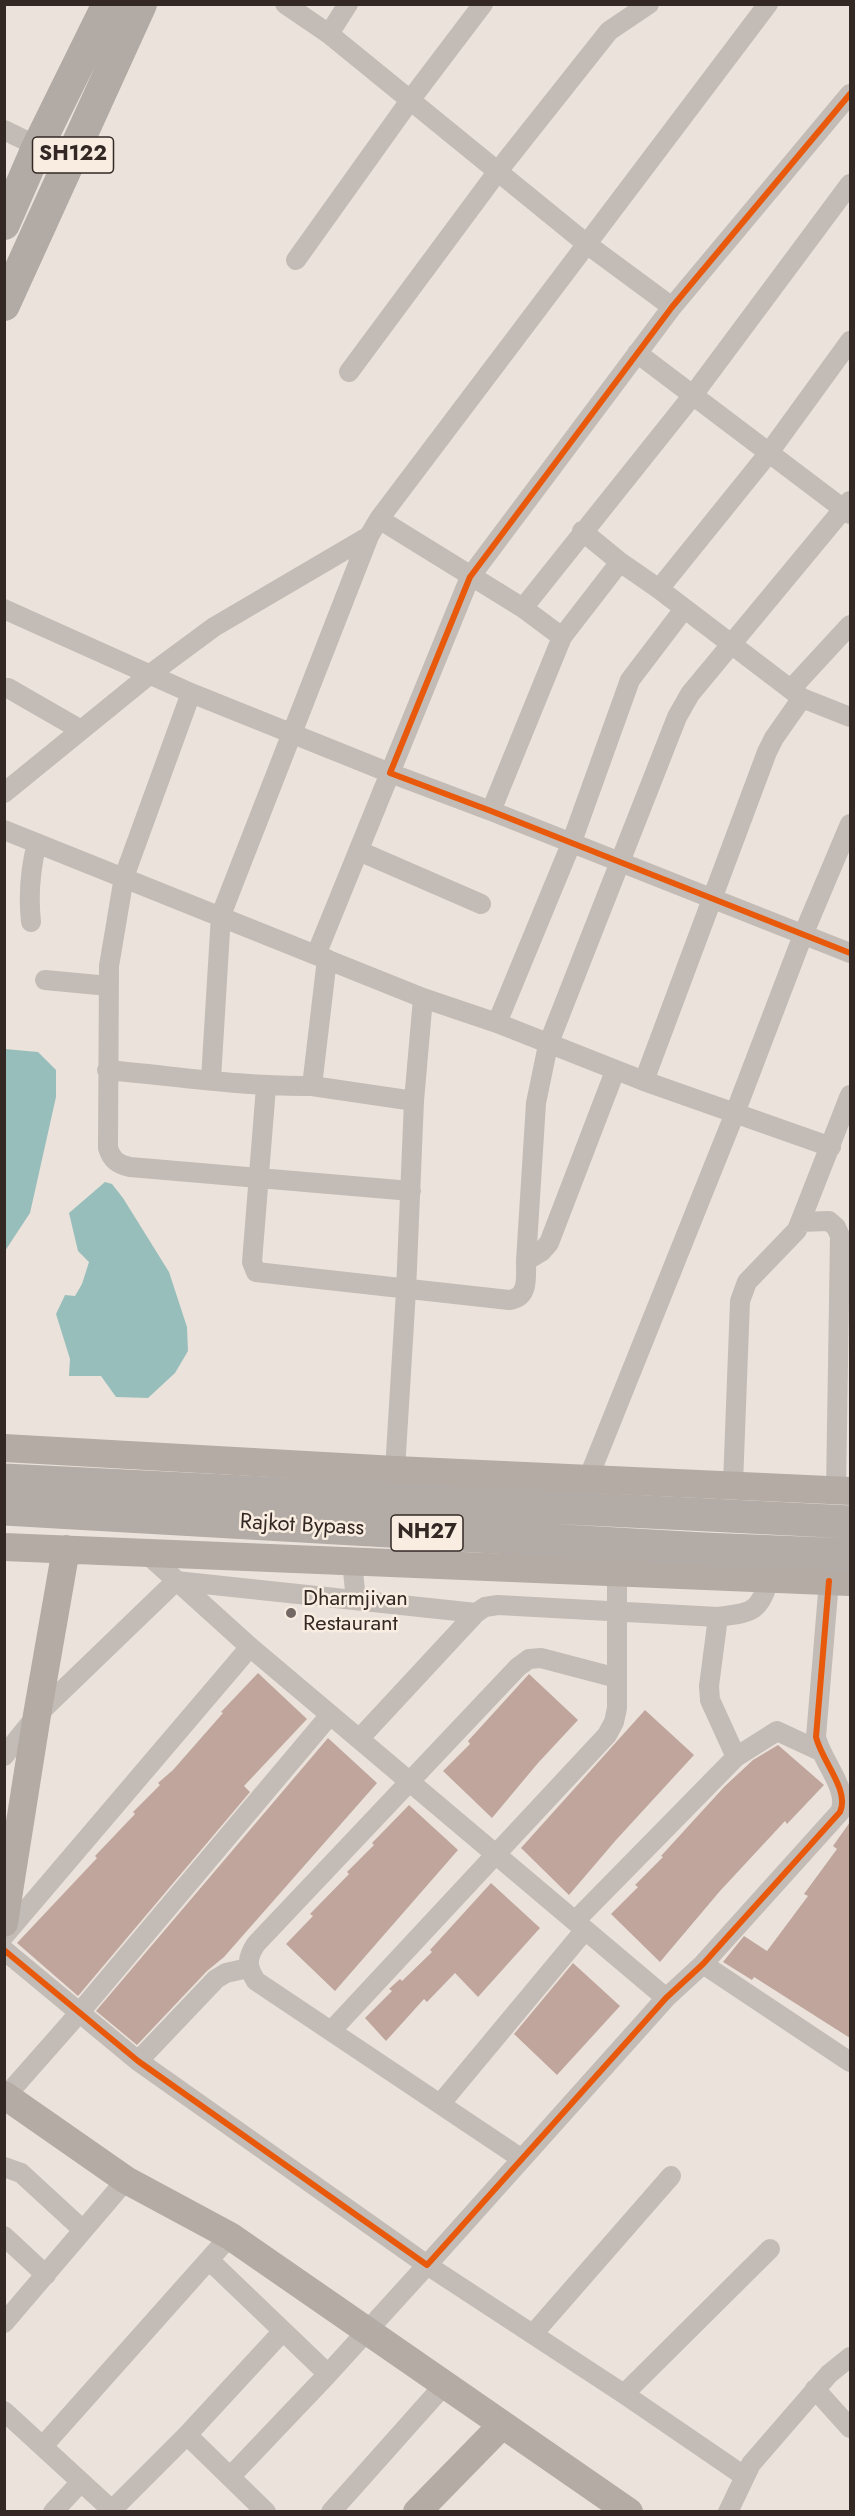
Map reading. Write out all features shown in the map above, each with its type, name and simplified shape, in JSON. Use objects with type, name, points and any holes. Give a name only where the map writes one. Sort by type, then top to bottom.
[{"type":"highway","name":"Rajkot Bypass","points":[[4,1480],[850,1522]]},
{"type":"highway","name":"Rajkot Bypass","points":[[4,1509],[850,1555]]},
{"type":"main road","name":"SH122","points":[[4,224],[38,146],[108,4]]},
{"type":"main road","name":"SH122","points":[[4,305],[141,4]]},
{"type":"street","points":[[285,4],[329,34],[588,245],[672,307]]},
{"type":"street","points":[[329,34],[348,4]]},
{"type":"street","points":[[296,260],[411,99],[483,4]]},
{"type":"street","points":[[348,372],[498,171],[609,31],[649,4]]},
{"type":"street","points":[[211,1079],[221,915],[291,732],[374,528],[430,449],[588,245],[768,4]]},
{"type":"street","points":[[312,1086],[321,957],[359,851],[470,577],[672,307],[850,94]]},
{"type":"street","points":[[4,130],[70,162]]},
{"type":"street","points":[[523,608],[582,531],[693,395],[850,184]]},
{"type":"street","points":[[659,589],[768,454],[850,341]]},
{"type":"street","points":[[266,1087],[252,1262],[256,1272],[406,1291],[517,1299],[523,1295],[536,1103],[548,1045],[621,864],[679,711],[731,644],[848,509],[768,454],[637,353]]},
{"type":"street","points":[[374,528],[470,577],[523,608],[562,638]]},
{"type":"street","points":[[4,793],[149,675],[228,618],[374,528]]},
{"type":"street","points":[[582,531],[797,694],[850,717]]},
{"type":"street","points":[[491,810],[562,638],[620,562]]},
{"type":"street","points":[[4,609],[191,693],[850,953]]},
{"type":"street","points":[[497,1023],[571,844],[630,680],[684,609]]},
{"type":"street","points":[[644,1081],[766,752],[797,694],[850,625]]},
{"type":"street","points":[[8,688],[81,730]]},
{"type":"street","points":[[191,693],[124,877],[110,957],[108,1148],[112,1159],[120,1164],[411,1191]]},
{"type":"street","points":[[588,1479],[735,1113],[803,935],[850,824]]},
{"type":"street","points":[[4,830],[221,915],[423,998],[497,1023],[615,1071],[831,1147]]},
{"type":"street","points":[[31,922],[28,900],[29,873],[37,843]]},
{"type":"street","points":[[359,851],[481,904]]},
{"type":"street","points":[[45,980],[109,986]]},
{"type":"street","points":[[394,1470],[406,1291],[414,1101],[423,998]]},
{"type":"street","points":[[108,1070],[211,1079],[266,1087],[312,1086],[414,1101]]},
{"type":"street","points":[[526,1262],[541,1252],[549,1243],[615,1071]]},
{"type":"street","points":[[732,1484],[740,1301],[747,1282],[791,1238],[800,1222],[850,1095]]},
{"type":"street","points":[[4,1448],[394,1470],[732,1484],[843,1491],[840,1236],[836,1227],[829,1221],[800,1222]]},
{"type":"street","points":[[4,1547],[840,1581],[816,1737],[820,1751],[843,1793],[844,1804],[840,1812],[703,1964],[666,1998],[369,2330],[230,2477]]},
{"type":"street","points":[[4,1923],[36,1715],[66,1549]]},
{"type":"street","points":[[146,1553],[250,1647],[666,1998]]},
{"type":"street","points":[[352,1562],[356,1600]]},
{"type":"street","points":[[332,2030],[497,1856],[607,1735],[614,1722],[617,1708],[617,1572]]},
{"type":"street","points":[[359,1739],[476,1613],[485,1607],[498,1605],[718,1617],[743,1614],[755,1609],[762,1602],[770,1578]]},
{"type":"street","points":[[4,1756],[36,1715],[176,1581],[476,1613]]},
{"type":"street","points":[[718,1617],[709,1686],[710,1700],[736,1757]]},
{"type":"street","points":[[4,1936],[250,1647]]},
{"type":"street","points":[[522,2159],[256,1981],[248,1968],[248,1955],[408,1781],[518,1667],[529,1659],[542,1658],[617,1678]]},
{"type":"street","points":[[330,1715],[80,2012],[5,2095],[126,2180],[230,2236],[629,2511]]},
{"type":"street","points":[[441,2103],[580,1926],[736,1757],[777,1731],[820,1751]]},
{"type":"street","points":[[4,1950],[138,2061],[427,2265],[744,2476]]},
{"type":"street","points":[[703,1964],[850,2062]]},
{"type":"street","points":[[138,2061],[216,1979],[226,1973],[248,1968]]},
{"type":"street","points":[[4,2167],[21,2173],[83,2230]]},
{"type":"street","points":[[533,2334],[671,2176]]},
{"type":"street","points":[[4,2323],[126,2180]]},
{"type":"street","points":[[4,2236],[46,2275]]},
{"type":"street","points":[[43,2446],[230,2236]]},
{"type":"street","points":[[624,2394],[770,2249]]},
{"type":"street","points":[[209,2260],[328,2374]]},
{"type":"street","points":[[4,2410],[113,2511],[283,2331]]},
{"type":"street","points":[[728,2511],[751,2464],[815,2389],[850,2357]]},
{"type":"street","points":[[331,2511],[445,2384]]},
{"type":"street","points":[[815,2389],[850,2428]]},
{"type":"street","points":[[417,2511],[502,2425]]},
{"type":"street","points":[[187,2435],[266,2511]]},
{"type":"street","points":[[53,2511],[81,2482]]},
{"type":"water","points":[[5,1049],[38,1052],[56,1070],[56,1097],[30,1213],[5,1251]]},
{"type":"water","points":[[105,1182],[112,1184],[123,1198],[169,1272],[187,1327],[188,1351],[175,1373],[148,1398],[116,1397],[101,1376],[69,1376],[70,1359],[56,1314],[65,1295],[75,1296],[82,1284],[89,1262],[78,1251],[69,1213]]},
{"type":"building","points":[[258,1673],[307,1719],[244,1786],[250,1792],[78,1996],[17,1943],[97,1858],[95,1856],[160,1785],[158,1783],[173,1770],[223,1713],[221,1712]]},
{"type":"building","points":[[529,1674],[578,1720],[492,1818],[443,1771],[470,1744],[468,1741]]},
{"type":"building","points":[[645,1710],[694,1755],[569,1895],[521,1848]]},
{"type":"building","points":[[328,1738],[377,1783],[224,1957],[207,1971],[137,2045],[96,2011]]},
{"type":"building","points":[[778,1745],[824,1785],[787,1824],[785,1821],[720,1891],[660,1962],[611,1914],[638,1887],[635,1885],[663,1857],[661,1856],[725,1786],[753,1760]]},
{"type":"building","points":[[409,1805],[458,1850],[335,1991],[286,1944],[313,1916],[310,1914],[349,1874],[347,1872],[374,1845],[372,1843]]},
{"type":"building","points":[[850,1822],[850,2038],[754,1977],[752,1980],[723,1962],[744,1936],[767,1951],[808,1896],[804,1894],[837,1849],[833,1846]]},
{"type":"building","points":[[491,1883],[540,1928],[478,1997],[455,1973],[427,2002],[424,1999],[386,2041],[365,2018],[392,1991],[389,1989],[400,1979],[402,1981],[432,1952],[430,1950]]},
{"type":"building","points":[[573,1963],[620,2006],[557,2075],[514,2034]]},
{"type":"cycle path","points":[[850,94],[672,307],[470,577],[390,773],[850,953]]},
{"type":"cycle path","points":[[4,1950],[138,2061],[427,2265],[666,1998],[703,1964],[840,1812],[842,1803],[838,1785],[816,1737],[829,1581]]},
{"type":"place","name":"Dharmjivan Restaurant","points":[[291,1613]]}]
